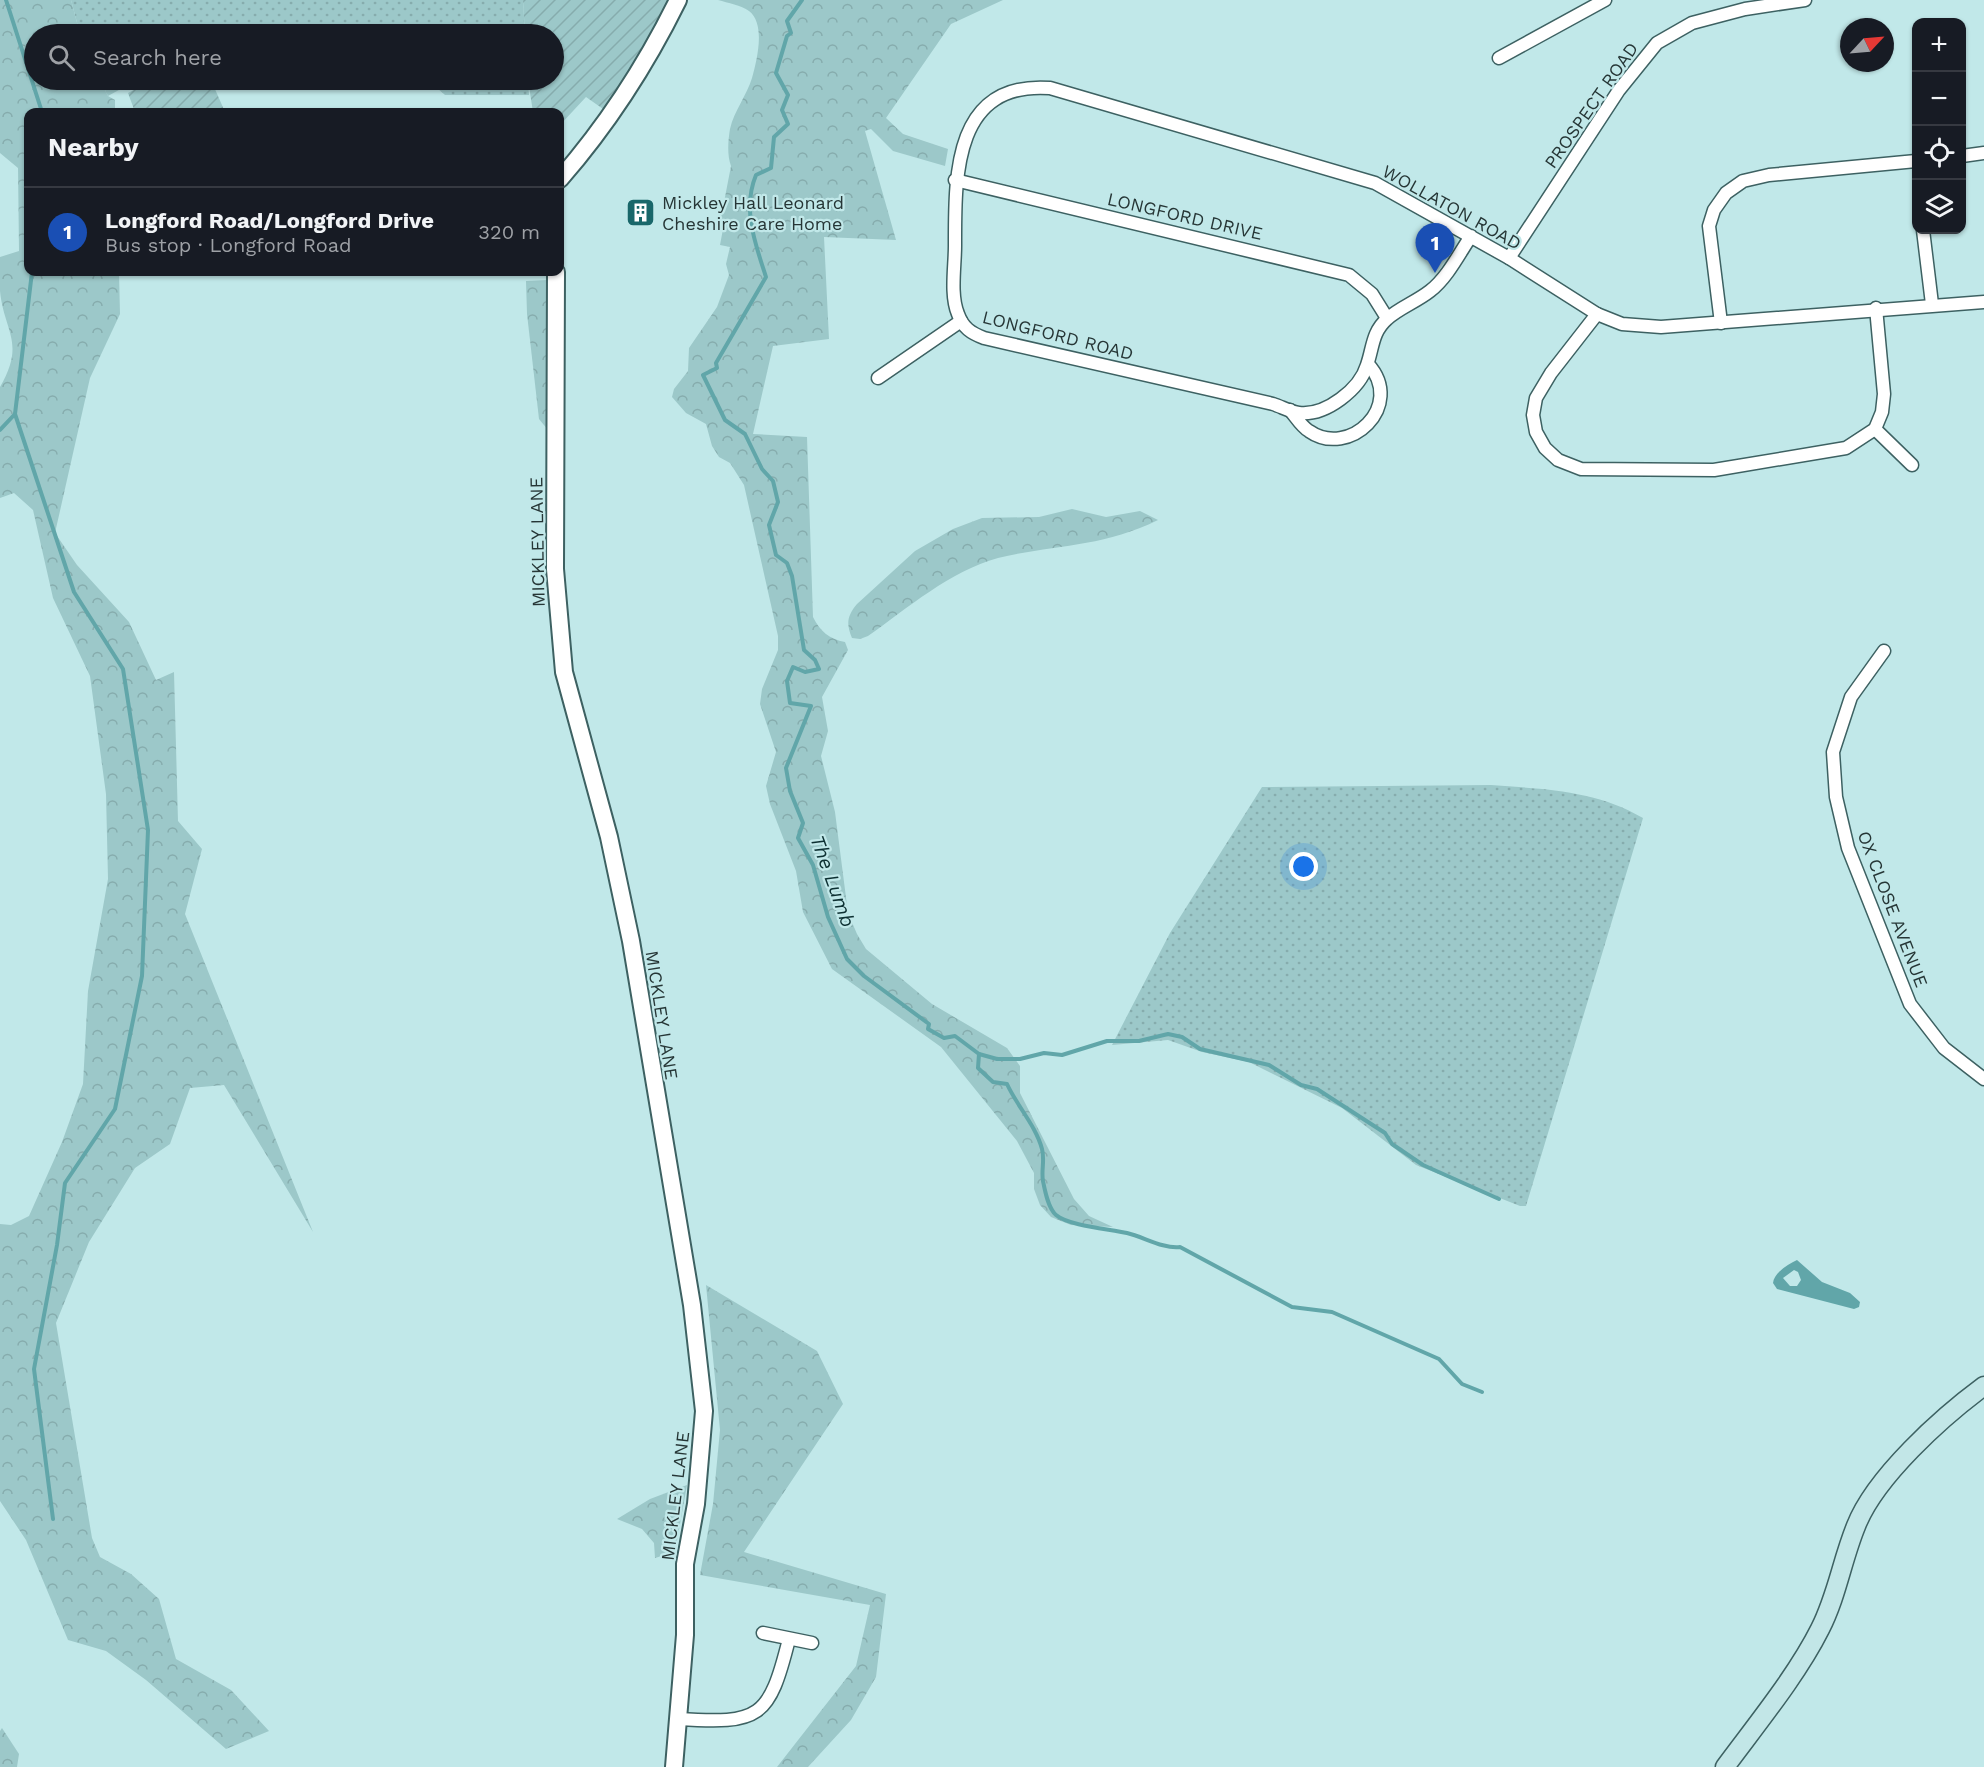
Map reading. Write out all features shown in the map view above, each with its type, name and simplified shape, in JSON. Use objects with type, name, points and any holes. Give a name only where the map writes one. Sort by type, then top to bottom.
[{"type":"main road","points":[[1725,1767],[1750,1734],[1819,1631],[1834,1599],[1861,1515],[1910,1452],[1960,1404],[1984,1386]]},
{"type":"street","points":[[564,174],[646,63],[678,0]]},
{"type":"street","points":[[1499,58],[1605,0]]},
{"type":"street","name":"PROSPECT ROAD","points":[[1509,258],[1618,90],[1651,50],[1692,23],[1744,5],[1805,0]]},
{"type":"street","name":"WOLLATON ROAD","points":[[955,180],[959,156],[976,118],[987,104],[1011,91],[1030,87],[1050,88],[1375,183],[1509,258],[1598,314],[1622,324],[1641,327],[1721,323],[1876,308],[1984,302]]},
{"type":"street","points":[[1966,155],[1984,153]]},
{"type":"street","points":[[1721,323],[1709,226],[1714,210],[1726,193],[1743,181],[1769,175],[1912,162]]},
{"type":"street","name":"LONGFORD ROAD","points":[[955,180],[955,304],[961,321],[972,334],[1273,404],[1290,410],[1312,412],[1333,403],[1353,388],[1361,379],[1368,364],[1373,337],[1387,318],[1432,290],[1471,236]]},
{"type":"street","name":"LONGFORD DRIVE","points":[[955,180],[1349,274],[1372,294],[1387,318]]},
{"type":"street","points":[[1923,234],[1932,304]]},
{"type":"street","name":"MICKLEY LANE","points":[[556,276],[555,569],[559,637],[564,672],[609,837],[631,941],[692,1305],[704,1411],[696,1504],[685,1564],[684,1635],[674,1767]]},
{"type":"street","points":[[1598,314],[1551,373],[1536,398],[1533,415],[1536,432],[1545,448],[1558,460],[1581,469],[1714,470],[1846,448],[1875,429],[1882,412],[1884,394],[1876,308]]},
{"type":"street","points":[[878,378],[961,321]]},
{"type":"street","points":[[1290,410],[1310,432],[1332,438],[1363,428],[1377,412],[1380,402],[1381,388],[1377,375],[1368,364]]},
{"type":"street","points":[[1875,429],[1912,465]]},
{"type":"street","name":"OX CLOSE AVENUE","points":[[1877,654],[1851,697],[1833,752],[1836,797],[1848,848],[1910,1004],[1944,1048],[1984,1079]]},
{"type":"street","points":[[763,1633],[812,1643]]},
{"type":"street","points":[[678,1719],[727,1722],[747,1718],[767,1702],[778,1683],[789,1638]]},
{"type":"green space","points":[[0,0],[71,0],[77,24],[24,24],[24,90],[105,90],[108,96],[115,100],[115,108],[24,108],[24,276],[119,276],[120,314],[90,378],[55,533],[77,565],[129,622],[156,680],[174,672],[178,821],[202,849],[185,914],[313,1232],[224,1085],[190,1088],[170,1144],[135,1168],[89,1242],[56,1323],[92,1538],[100,1557],[131,1574],[159,1599],[176,1659],[231,1690],[269,1731],[226,1749],[146,1680],[106,1651],[68,1640],[26,1540],[0,1501],[0,1224],[11,1225],[29,1216],[62,1142],[83,1084],[88,991],[108,879],[106,794],[90,676],[53,598],[33,510],[14,493],[0,498],[0,387],[12,359],[12,348],[0,291],[0,257],[19,251],[18,168],[0,153]]},
{"type":"green space","points":[[71,0],[523,0],[524,24],[294,24],[77,24]]},
{"type":"green space","points":[[523,0],[670,0],[647,50],[606,111],[586,97],[564,121],[564,108],[532,108],[530,90],[564,90],[564,24],[524,24]]},
{"type":"green space","points":[[718,0],[1003,0],[951,24],[886,118],[903,134],[948,149],[945,166],[893,151],[871,129],[865,131],[896,240],[824,237],[829,339],[773,346],[753,434],[807,437],[813,617],[826,634],[845,642],[848,650],[822,697],[828,731],[821,756],[835,812],[848,913],[857,934],[866,949],[932,1004],[1007,1048],[1020,1066],[1020,1093],[1074,1199],[1089,1216],[1113,1227],[1071,1225],[1051,1217],[1040,1205],[1034,1189],[1034,1173],[1017,1141],[941,1047],[832,969],[803,912],[796,871],[770,804],[766,786],[776,752],[760,704],[762,689],[778,650],[778,636],[744,485],[730,463],[719,457],[712,446],[706,424],[686,413],[672,397],[674,389],[688,371],[689,348],[717,307],[729,275],[726,264],[730,247],[720,245],[723,229],[719,228],[731,166],[728,153],[729,134],[734,116],[752,78],[758,52],[759,33],[754,17],[742,7]]},
{"type":"green space","points":[[105,90],[119,90],[108,96]]},
{"type":"green space","points":[[134,90],[215,90],[223,108],[134,108],[128,93]]},
{"type":"green space","points":[[439,90],[529,90],[529,95],[445,95]]},
{"type":"green space","points":[[548,280],[548,430],[539,419],[527,314],[526,281]]},
{"type":"green space","points":[[1072,509],[1106,517],[1140,511],[1158,520],[1098,541],[1019,553],[980,564],[930,591],[868,636],[860,639],[852,638],[848,620],[854,608],[915,551],[953,529],[982,518],[1039,517]]},
{"type":"green space","points":[[1491,785],[1569,792],[1588,796],[1643,818],[1526,1206],[1520,1206],[1416,1165],[1342,1108],[1249,1062],[1202,1052],[1168,1040],[1112,1045],[1170,933],[1262,787]]},
{"type":"green space","points":[[706,1285],[817,1351],[843,1404],[744,1552],[886,1594],[876,1677],[851,1720],[808,1767],[777,1767],[856,1666],[870,1605],[700,1575],[713,1504],[720,1430]]},
{"type":"green space","points":[[687,1485],[675,1552],[655,1558],[654,1543],[642,1529],[617,1519],[650,1499]]},
{"type":"green space","points":[[2,1728],[19,1754],[17,1767],[0,1767],[0,1731]]},
{"type":"shaded area","points":[[1797,1260],[1822,1282],[1850,1293],[1860,1302],[1859,1307],[1854,1309],[1777,1289],[1773,1283],[1776,1276],[1782,1269]],"holes":[[[1794,1270],[1798,1272],[1801,1280],[1797,1286],[1790,1286],[1783,1278]]]},
{"type":"waterway","points":[[6,0],[24,56]]},
{"type":"waterway","name":"The Lumb","points":[[802,0],[787,21],[791,33],[787,36],[776,73],[788,95],[782,110],[788,124],[774,137],[771,168],[756,175],[750,200],[752,226],[766,277],[716,363],[717,368],[703,375],[725,420],[745,434],[762,469],[773,481],[778,502],[769,525],[776,555],[787,563],[792,576],[804,650],[815,660],[819,669],[805,672],[793,667],[787,681],[790,703],[811,706],[786,768],[790,791],[803,823],[798,838],[813,865],[828,917],[847,959],[864,976],[929,1024],[928,1029],[944,1038],[955,1036],[979,1054],[997,1059],[1020,1059],[1044,1053],[1062,1055],[1107,1041],[1139,1041],[1168,1034],[1182,1037],[1200,1049],[1269,1065],[1301,1085],[1317,1089],[1385,1133],[1392,1144],[1423,1165],[1499,1199]]},
{"type":"waterway","points":[[35,90],[41,108]]},
{"type":"waterway","points":[[0,430],[15,414],[32,276]]},
{"type":"waterway","points":[[15,414],[74,592],[123,669],[148,830],[142,976],[115,1109],[65,1183],[57,1245],[34,1369],[53,1519]]},
{"type":"waterway","points":[[979,1054],[978,1068],[993,1082],[1007,1084],[1035,1132],[1043,1153],[1046,1194],[1056,1215],[1070,1222],[1127,1233],[1160,1245],[1180,1247],[1292,1307],[1332,1312],[1439,1359],[1462,1384],[1482,1392]]},
{"type":"place","name":"Mickley Hall Leonard Cheshire Care Home","points":[[641,212]]},
{"type":"place","name":"Longford Road/Longford Drive","points":[[1435,273]]}]
